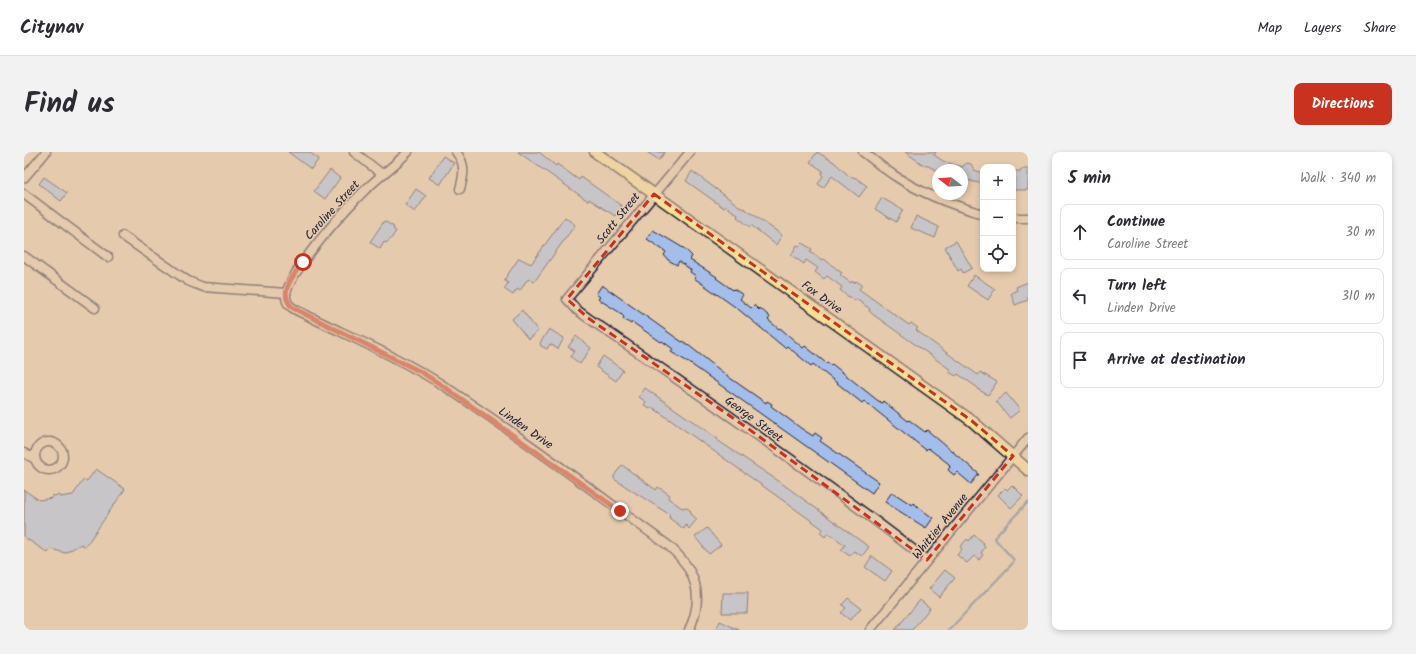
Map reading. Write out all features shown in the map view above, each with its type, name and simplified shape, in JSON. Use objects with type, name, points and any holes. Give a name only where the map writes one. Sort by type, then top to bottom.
[{"type":"main road","name":"Fox Drive","points":[[595,152],[972,421],[1028,470]]},
{"type":"street","points":[[24,178],[46,152]]},
{"type":"street","points":[[354,152],[382,174]]},
{"type":"street","name":"Caroline Street","points":[[286,293],[288,286],[296,272],[337,220],[358,196],[408,152]]},
{"type":"street","points":[[456,152],[462,158],[464,166],[464,174],[460,189]]},
{"type":"street","name":"Scott Street","points":[[567,299],[690,152]]},
{"type":"street","points":[[863,152],[896,176],[924,192],[944,201],[980,213]]},
{"type":"street","points":[[24,194],[108,257]]},
{"type":"street","points":[[1016,218],[1028,218]]},
{"type":"street","points":[[123,236],[188,281],[203,287],[286,293]]},
{"type":"street","points":[[24,256],[96,308]]},
{"type":"street","name":"Linden Drive","points":[[286,293],[288,304],[297,310],[396,359],[443,386],[527,443],[669,546],[684,562],[696,584],[698,608],[689,630]]},
{"type":"street","name":"George Street","points":[[567,299],[577,310],[746,427],[927,560]]},
{"type":"street","name":"Whittier Avenue","points":[[870,630],[1028,438]]},
{"type":"street","points":[[24,453],[35,459]]},
{"type":"highlighted area","points":[[654,194],[972,421],[1013,456],[927,560],[746,427],[588,318],[567,299]]},
{"type":"building","points":[[288,152],[309,152],[319,159],[311,169]]},
{"type":"building","points":[[518,152],[539,152],[556,166],[557,164],[579,180],[581,177],[622,206],[615,216],[589,199],[588,201]]},
{"type":"building","points":[[647,152],[665,152],[659,160]]},
{"type":"building","points":[[817,152],[834,162],[849,176],[856,178],[867,186],[859,197],[832,176],[823,188],[818,184],[823,176],[821,174],[823,171],[810,162]]},
{"type":"building","points":[[905,152],[936,152],[934,155],[943,161],[952,164],[932,164],[932,168],[926,165],[925,166]]},
{"type":"building","points":[[443,156],[454,163],[440,185],[429,178]]},
{"type":"building","points":[[967,163],[971,164],[974,170],[980,172],[980,183],[968,180],[968,164],[966,164]]},
{"type":"building","points":[[1021,169],[1028,169],[1028,190],[1016,190],[1016,171],[1021,171]]},
{"type":"building","points":[[330,170],[340,178],[325,199],[314,191]]},
{"type":"building","points":[[692,171],[743,209],[744,208],[782,235],[776,245],[751,225],[750,227],[737,217],[738,215],[726,206],[724,208],[686,181]]},
{"type":"building","points":[[44,177],[67,193],[61,201],[39,184]]},
{"type":"building","points":[[416,189],[426,196],[415,212],[405,205]]},
{"type":"building","points":[[882,198],[903,210],[896,222],[875,209]]},
{"type":"building","points":[[916,216],[939,227],[935,238],[911,228]]},
{"type":"building","points":[[565,217],[575,225],[534,282],[530,279],[526,281],[520,291],[517,289],[513,295],[504,289],[508,283],[504,280],[519,258],[531,264]]},
{"type":"building","points":[[384,221],[394,227],[393,229],[396,231],[391,239],[386,243],[384,242],[380,249],[370,242]]},
{"type":"building","points":[[653,230],[685,249],[692,256],[690,260],[717,277],[716,278],[733,290],[734,289],[743,295],[740,299],[751,308],[754,305],[759,310],[760,308],[770,317],[768,320],[779,329],[780,328],[803,348],[805,346],[826,363],[832,364],[877,400],[882,403],[883,401],[908,421],[909,420],[925,432],[927,430],[979,474],[971,484],[957,472],[954,475],[948,470],[950,467],[949,464],[928,448],[926,450],[864,401],[862,403],[813,364],[811,366],[787,346],[785,348],[738,309],[694,278],[696,276],[690,272],[691,270],[679,261],[677,265],[668,260],[664,255],[666,252],[647,239]]},
{"type":"building","points":[[956,241],[972,268],[963,273],[961,269],[958,271],[945,247]]},
{"type":"building","points":[[802,243],[812,249],[810,252],[822,260],[824,259],[842,273],[840,275],[851,283],[852,281],[854,283],[856,281],[862,285],[859,289],[909,325],[911,323],[918,328],[916,330],[978,375],[980,372],[997,382],[988,395],[977,389],[978,388],[958,374],[956,376],[949,372],[951,370],[875,316],[869,311],[870,309],[856,299],[855,301],[846,295],[840,290],[842,287],[827,276],[824,279],[815,272],[818,268],[806,260],[804,264],[791,255],[797,245],[799,246]]},
{"type":"building","points":[[974,275],[995,289],[988,300],[967,286]]},
{"type":"building","points":[[1028,282],[1028,300],[1015,305],[1011,293],[1017,290],[1016,287]]},
{"type":"building","points":[[602,285],[682,342],[683,341],[730,378],[766,403],[767,401],[772,404],[771,406],[802,429],[813,436],[815,433],[822,438],[820,441],[879,482],[872,493],[688,362],[671,352],[673,349],[662,341],[661,342],[632,322],[631,324],[623,319],[624,317],[619,312],[598,299],[600,297],[596,294]]},
{"type":"building","points":[[522,310],[538,331],[528,339],[512,319]]},
{"type":"building","points":[[549,329],[564,338],[558,349],[550,344],[547,349],[541,346],[540,343]]},
{"type":"building","points":[[576,336],[591,348],[580,364],[571,357],[575,351],[568,347]]},
{"type":"building","points":[[603,356],[623,370],[616,381],[596,367]]},
{"type":"building","points":[[645,388],[718,439],[717,440],[780,482],[869,547],[862,556],[854,551],[850,556],[841,550],[845,545],[828,533],[825,537],[820,533],[823,529],[652,407],[650,409],[644,405],[646,402],[639,397]]},
{"type":"building","points":[[1006,393],[1020,410],[1010,418],[996,401]]},
{"type":"building","points":[[622,465],[656,490],[658,487],[670,495],[668,498],[682,508],[686,507],[691,511],[691,514],[697,519],[689,529],[686,525],[684,529],[669,518],[670,515],[614,479],[614,476]]},
{"type":"building","points":[[96,469],[125,489],[85,547],[81,544],[65,553],[51,549],[48,553],[24,537],[24,490],[39,500],[52,498],[52,496],[60,495],[60,497],[73,495],[84,479],[87,481]]},
{"type":"building","points":[[1012,485],[1023,496],[1011,508],[998,495],[1005,488],[1007,490]]},
{"type":"building","points":[[892,492],[912,505],[913,503],[933,518],[926,528],[885,502]]},
{"type":"building","points":[[707,528],[721,545],[709,554],[695,537]]},
{"type":"building","points":[[974,535],[984,543],[983,545],[985,547],[981,553],[983,555],[979,560],[974,556],[967,563],[957,555],[962,549],[960,547],[967,539],[969,541]]},
{"type":"building","points":[[872,556],[892,571],[885,581],[865,567]]},
{"type":"building","points":[[945,570],[955,578],[939,597],[929,589]]},
{"type":"building","points":[[723,593],[748,593],[747,613],[722,613]]},
{"type":"building","points":[[848,598],[861,608],[850,620],[841,613],[846,608],[842,605]]},
{"type":"building","points":[[920,600],[930,608],[912,630],[895,630]]},
{"type":"building","points":[[720,621],[739,630],[716,630]]},
{"type":"waterway","points":[[949,630],[1012,564],[1014,560],[994,538],[1028,502]]},
{"type":"route","points":[[303,262],[288,286],[286,293],[288,304],[293,308],[421,372],[527,443],[620,511]]}]
